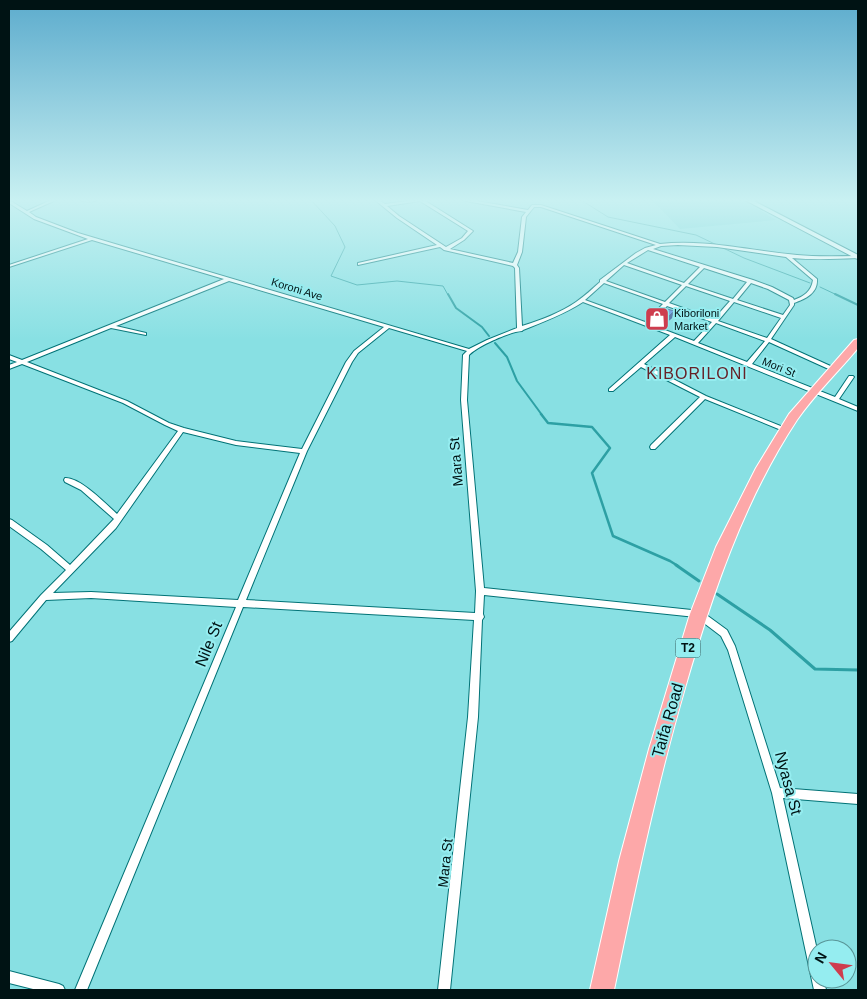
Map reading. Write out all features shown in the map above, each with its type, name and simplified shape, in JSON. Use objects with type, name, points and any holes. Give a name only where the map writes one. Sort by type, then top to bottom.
[{"type":"highway","name":"Taifa Road","points":[[602,990],[630,861],[656,759],[698,614],[723,547],[763,468],[793,417],[858,342]]},
{"type":"street","points":[[9,266],[66,247]]},
{"type":"street","name":"Koroni Ave","points":[[120,247],[468,350]]},
{"type":"street","points":[[360,264],[436,247]]},
{"type":"street","points":[[440,247],[516,265]]},
{"type":"street","points":[[446,249],[450,247]]},
{"type":"street","points":[[520,247],[516,265],[520,330]]},
{"type":"street","points":[[468,350],[479,344],[520,330],[582,300],[624,264],[653,247]]},
{"type":"street","points":[[726,247],[822,259],[858,257]]},
{"type":"street","points":[[838,247],[858,257]]},
{"type":"street","points":[[648,248],[781,293],[791,299],[792,302]]},
{"type":"street","points":[[748,366],[768,340],[792,305],[792,302],[811,293],[815,286],[815,280],[788,256]]},
{"type":"street","points":[[624,264],[783,317]]},
{"type":"street","points":[[646,324],[703,266]]},
{"type":"street","points":[[9,367],[229,279]]},
{"type":"street","points":[[602,281],[716,320],[768,340],[835,370]]},
{"type":"street","points":[[695,343],[751,282]]},
{"type":"street","name":"Mori St","points":[[582,300],[695,343],[858,409]]},
{"type":"street","points":[[109,326],[144,334]]},
{"type":"street","name":"Nile St","points":[[81,990],[304,452],[356,352],[388,326]]},
{"type":"street","points":[[611,390],[674,335]]},
{"type":"street","name":"Mara St","points":[[444,990],[473,717],[480,618],[480,591],[464,400],[466,355],[468,350]]},
{"type":"street","points":[[9,357],[125,402],[182,430],[236,443],[304,452]]},
{"type":"street","points":[[640,364],[704,397],[786,430]]},
{"type":"street","points":[[836,400],[852,377]]},
{"type":"street","points":[[653,448],[704,397]]},
{"type":"street","points":[[9,638],[44,597],[118,519],[182,430]]},
{"type":"street","points":[[67,480],[83,488],[118,519]]},
{"type":"street","points":[[9,522],[44,547],[71,570]]},
{"type":"street","points":[[480,591],[698,614]]},
{"type":"street","points":[[44,597],[91,595],[480,618]]},
{"type":"street","name":"Nyasa St","points":[[698,614],[724,633],[732,649],[777,793],[809,939]]},
{"type":"street","points":[[777,793],[858,799]]},
{"type":"street","points":[[9,977],[59,990]]},
{"type":"building","points":[[664,308],[674,311],[666,319],[656,315]]},
{"type":"waterway","points":[[345,247],[331,276],[357,285],[397,281],[443,286],[448,295]]},
{"type":"waterway","points":[[720,247],[744,258],[810,283]]},
{"type":"waterway","points":[[820,287],[837,295]]},
{"type":"waterway","points":[[448,294],[456,308],[482,327],[489,336]]},
{"type":"waterway","points":[[835,294],[858,305]]},
{"type":"waterway","points":[[495,343],[507,357],[517,381],[542,415]]},
{"type":"waterway","points":[[541,414],[548,423],[592,427],[610,448],[592,473],[613,536],[678,566]]},
{"type":"waterway","points":[[676,565],[699,581]]},
{"type":"waterway","points":[[717,594],[770,630],[815,669],[858,670]]},
{"type":"place","name":"Kiboriloni Market","points":[[657,319]]},
{"type":"district","name":"KIBORILONI","points":[[697,373]]}]
